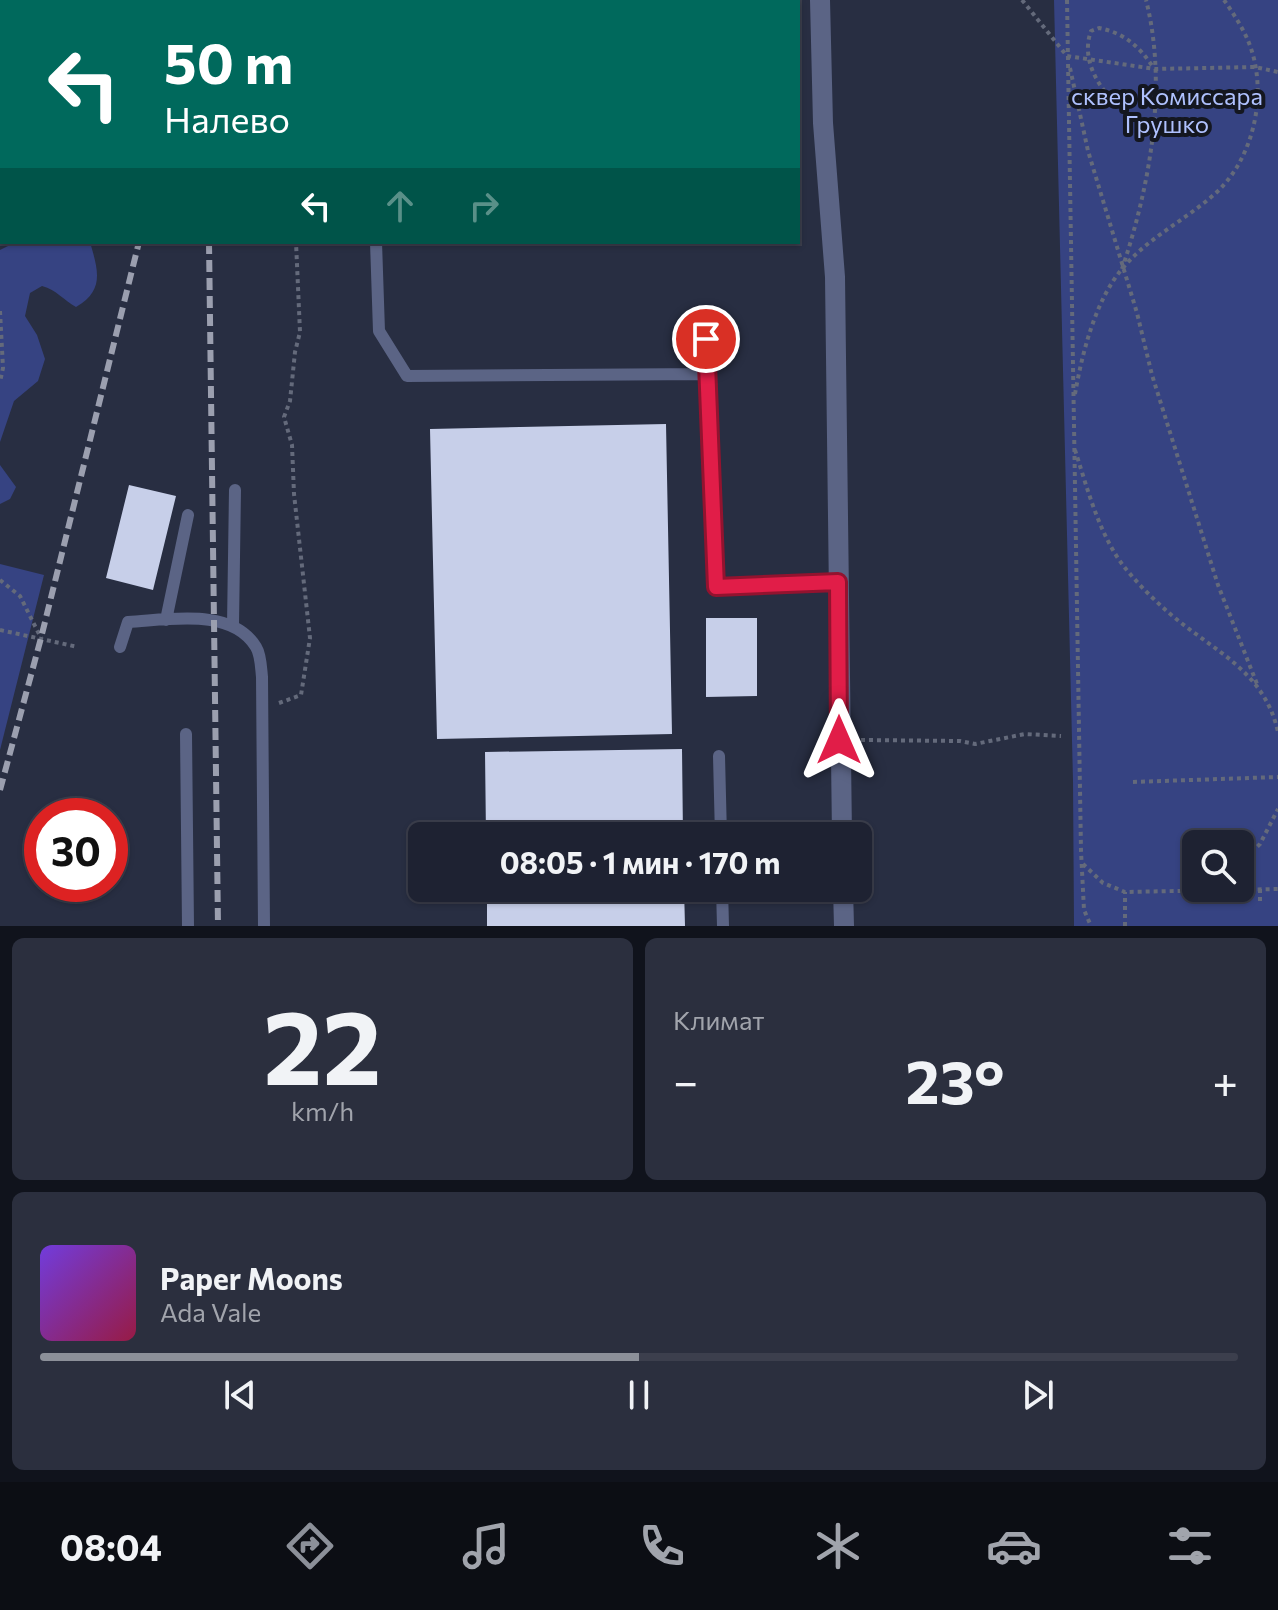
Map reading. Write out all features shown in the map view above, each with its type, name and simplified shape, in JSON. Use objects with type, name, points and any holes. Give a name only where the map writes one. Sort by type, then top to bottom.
[{"type":"street","points":[[820,0],[823,123],[835,277],[842,822]]},
{"type":"street","points":[[843,902],[844,926]]},
{"type":"lane","points":[[376,244],[379,331],[407,376],[708,374]]},
{"type":"lane","points":[[706,339],[716,587],[838,582]]},
{"type":"lane","points":[[233,625],[235,490]]},
{"type":"lane","points":[[166,620],[188,515]]},
{"type":"lane","points":[[120,647],[128,622],[196,619],[233,625],[244,632],[258,649],[262,677],[264,926]]},
{"type":"lane","points":[[186,734],[188,926]]},
{"type":"lane","points":[[719,756],[721,822]]},
{"type":"lane","points":[[722,902],[723,926]]},
{"type":"path","points":[[1022,0],[1067,56],[1088,151],[1121,269],[1218,585],[1257,684],[1273,712],[1278,732]]},
{"type":"path","points":[[1067,0],[1081,851],[1084,910],[1091,926]]},
{"type":"path","points":[[1073,404],[1082,355],[1094,321],[1121,269],[1147,183],[1155,69],[1146,0]]},
{"type":"path","points":[[1121,269],[1216,193],[1235,172],[1248,148],[1257,97],[1255,67],[1248,42],[1224,0]]},
{"type":"path","points":[[1115,104],[1103,90],[1088,59],[1087,43],[1091,31],[1099,28],[1111,30],[1132,42],[1155,69]]},
{"type":"path","points":[[1067,56],[1155,69],[1255,67],[1278,72]]},
{"type":"path","points":[[262,710],[301,695],[310,638],[294,494],[292,445],[284,417],[290,401],[300,332],[296,244]]},
{"type":"path","points":[[0,311],[3,368],[0,382]]},
{"type":"path","points":[[1073,444],[1093,505],[1120,562],[1169,614],[1217,647],[1257,684]]},
{"type":"path","points":[[0,580],[20,596],[41,638]]},
{"type":"path","points":[[0,630],[78,647]]},
{"type":"path","points":[[839,740],[960,741],[975,744],[1025,734],[1061,736]]},
{"type":"path","points":[[1133,782],[1278,777]]},
{"type":"path","points":[[1254,850],[1278,809]]},
{"type":"path","points":[[1081,851],[1083,867],[1103,883],[1125,892],[1182,892]]},
{"type":"path","points":[[1254,889],[1278,889]]},
{"type":"path","points":[[1260,889],[1260,903]]},
{"type":"path","points":[[1125,892],[1125,926]]},
{"type":"green space","name":"сквер Комиссара Грушко","points":[[1054,0],[1278,0],[1278,926],[1074,926]]},
{"type":"green space","points":[[12,244],[90,244],[97,279],[92,294],[76,307],[42,286],[30,293],[25,316],[37,335],[45,359],[38,381],[14,401],[0,442],[0,250]]},
{"type":"green space","points":[[0,465],[16,487],[10,499],[0,504]]},
{"type":"green space","points":[[0,564],[44,575],[0,750]]},
{"type":"building","points":[[666,424],[672,734],[437,739],[430,429]]},
{"type":"building","points":[[129,485],[176,496],[153,590],[106,578]]},
{"type":"building","points":[[706,618],[757,618],[757,696],[706,697]]},
{"type":"building","points":[[682,749],[683,822],[486,822],[485,752]]},
{"type":"building","points":[[487,902],[684,902],[685,926],[487,926]]},
{"type":"railway","points":[[0,790],[139,244]]},
{"type":"railway","points":[[209,244],[218,926]]},
{"type":"route","points":[[706,339],[716,587],[838,582],[839,740]]}]
